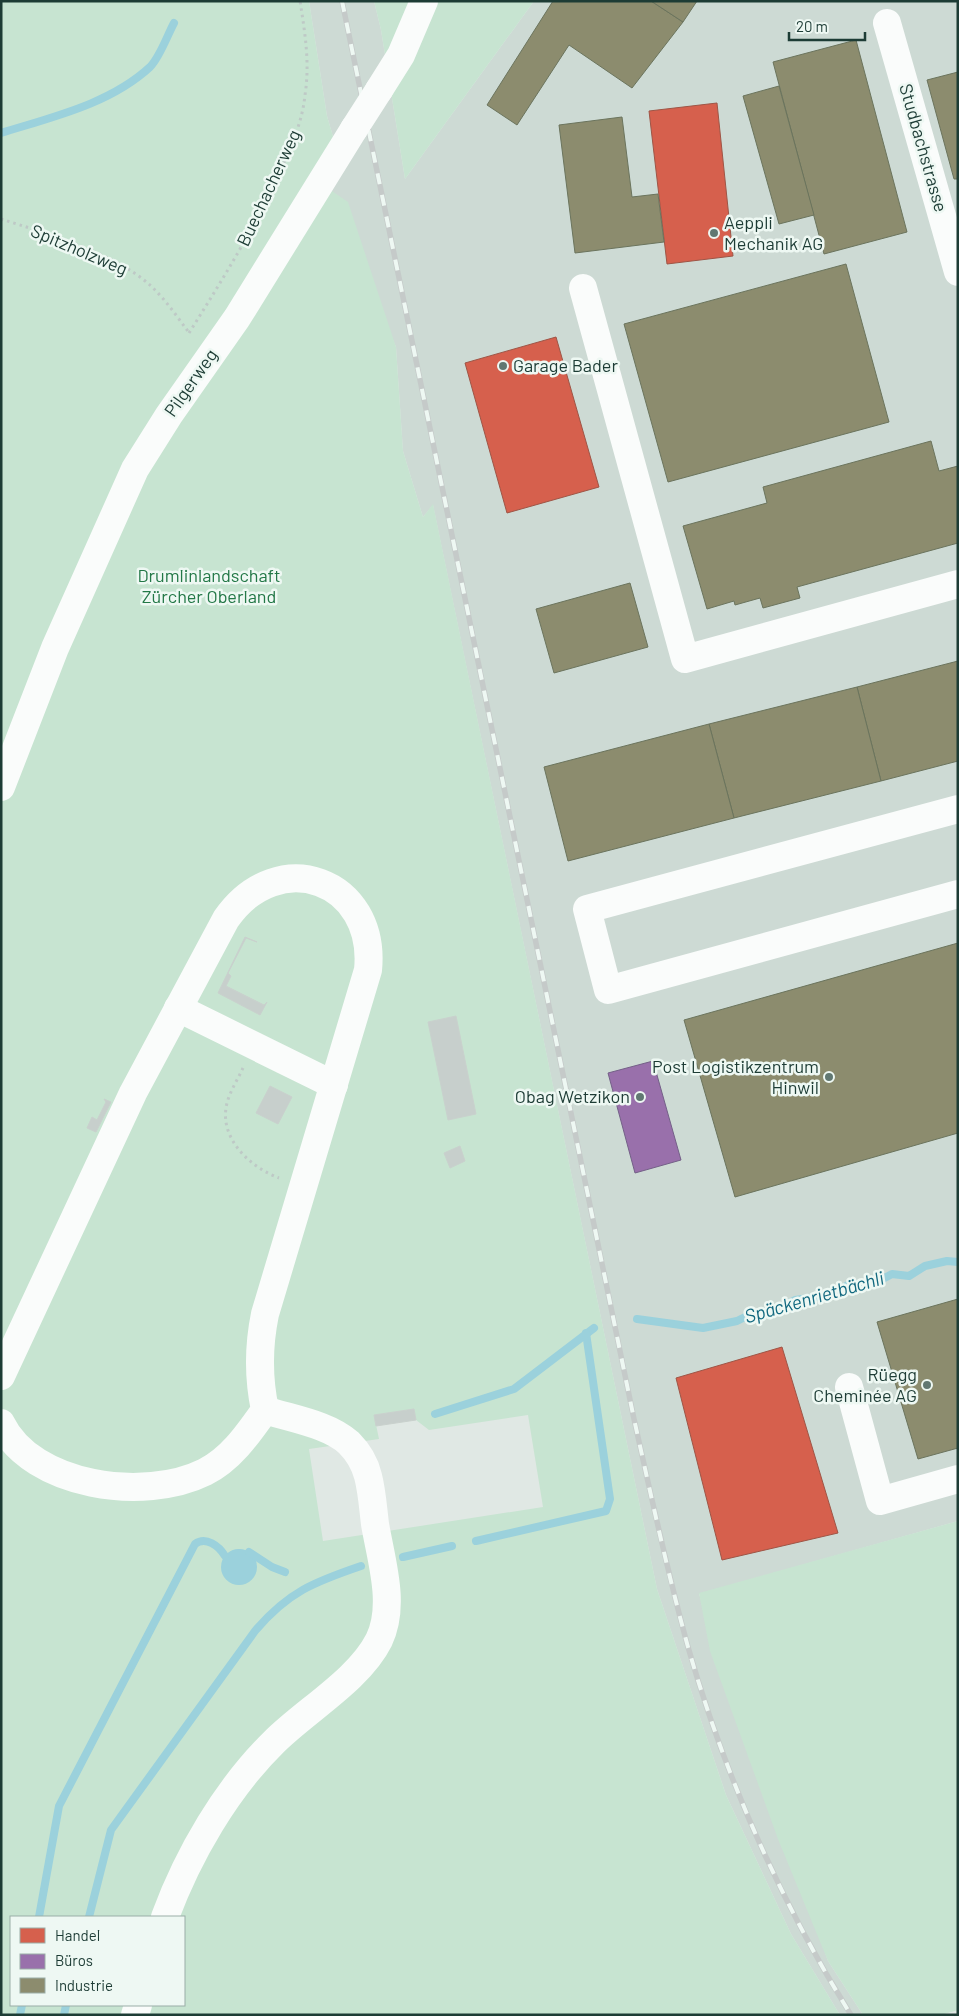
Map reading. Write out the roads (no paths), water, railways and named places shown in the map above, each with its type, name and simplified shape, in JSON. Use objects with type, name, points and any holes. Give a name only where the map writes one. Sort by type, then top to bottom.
[{"type":"street","name":"Pilgerweg","points":[[1,787],[55,648],[135,468],[264,275],[401,55],[424,1]]},
{"type":"street","name":"Studbachstrasse","points":[[887,23],[958,272]]},
{"type":"street","points":[[584,288],[685,659],[958,584]]},
{"type":"street","points":[[958,809],[587,909],[608,990],[958,894]]},
{"type":"street","points":[[1,1376],[107,1147],[226,918],[250,891],[266,883],[284,878],[302,878],[320,882],[336,890],[350,902],[363,926],[370,952],[363,988],[262,1330],[259,1372],[265,1410],[236,1448],[217,1464],[193,1477],[150,1486],[96,1483],[51,1470],[16,1446],[1,1423]]},
{"type":"street","points":[[178,1008],[334,1085]]},
{"type":"street","points":[[849,1387],[880,1501],[958,1479]]},
{"type":"street","points":[[165,1916],[190,1861],[238,1785],[272,1743],[363,1662],[379,1640],[385,1618],[385,1588],[368,1476],[359,1454],[349,1443],[336,1434],[265,1410]]},
{"type":"water","points":[[239,1549],[246,1550],[252,1554],[256,1560],[256,1574],[252,1580],[246,1584],[239,1585],[232,1584],[226,1580],[222,1574],[221,1567],[222,1560],[226,1554],[232,1550]]},
{"type":"waterway","points":[[1,133],[80,108],[117,91],[154,63],[174,23]]},
{"type":"waterway","name":"Späckenrietbächli","points":[[637,1319],[703,1328],[737,1321],[751,1314],[776,1310],[795,1300],[831,1295],[848,1285],[877,1282],[892,1274],[909,1276],[925,1266],[947,1261],[958,1262]]},
{"type":"waterway","name":"Späckenrietbächli","points":[[435,1414],[514,1389],[594,1328]]},
{"type":"waterway","points":[[476,1541],[606,1511],[610,1499],[586,1333]]},
{"type":"waterway","points":[[39,1916],[59,1806],[195,1544],[203,1541],[212,1543],[225,1556]]},
{"type":"waterway","points":[[403,1557],[452,1546]]},
{"type":"waterway","points":[[249,1552],[272,1567],[285,1572]]},
{"type":"waterway","points":[[89,1916],[111,1830],[255,1631],[279,1607],[303,1590],[329,1577],[361,1566]]},
{"type":"waterway","points":[[20,2015],[22,2006]]},
{"type":"waterway","points":[[64,2015],[66,2006]]},
{"type":"railway","points":[[342,1],[634,1419],[673,1590],[703,1695],[737,1790],[757,1837],[801,1928],[851,2015]]},
{"type":"place","name":"Aeppli Mechanik AG","points":[[714,233]]},
{"type":"place","name":"Garage Bader","points":[[503,366]]},
{"type":"place","name":"Post Logistikzentrum Hinwil","points":[[829,1077]]},
{"type":"place","name":"Obag Wetzikon","points":[[640,1097]]},
{"type":"place","name":"Rüegg Cheminée AG","points":[[927,1385]]},
{"type":"park label","name":"Drumlinlandschaft Zürcher Oberland","points":[[209,586]]}]
